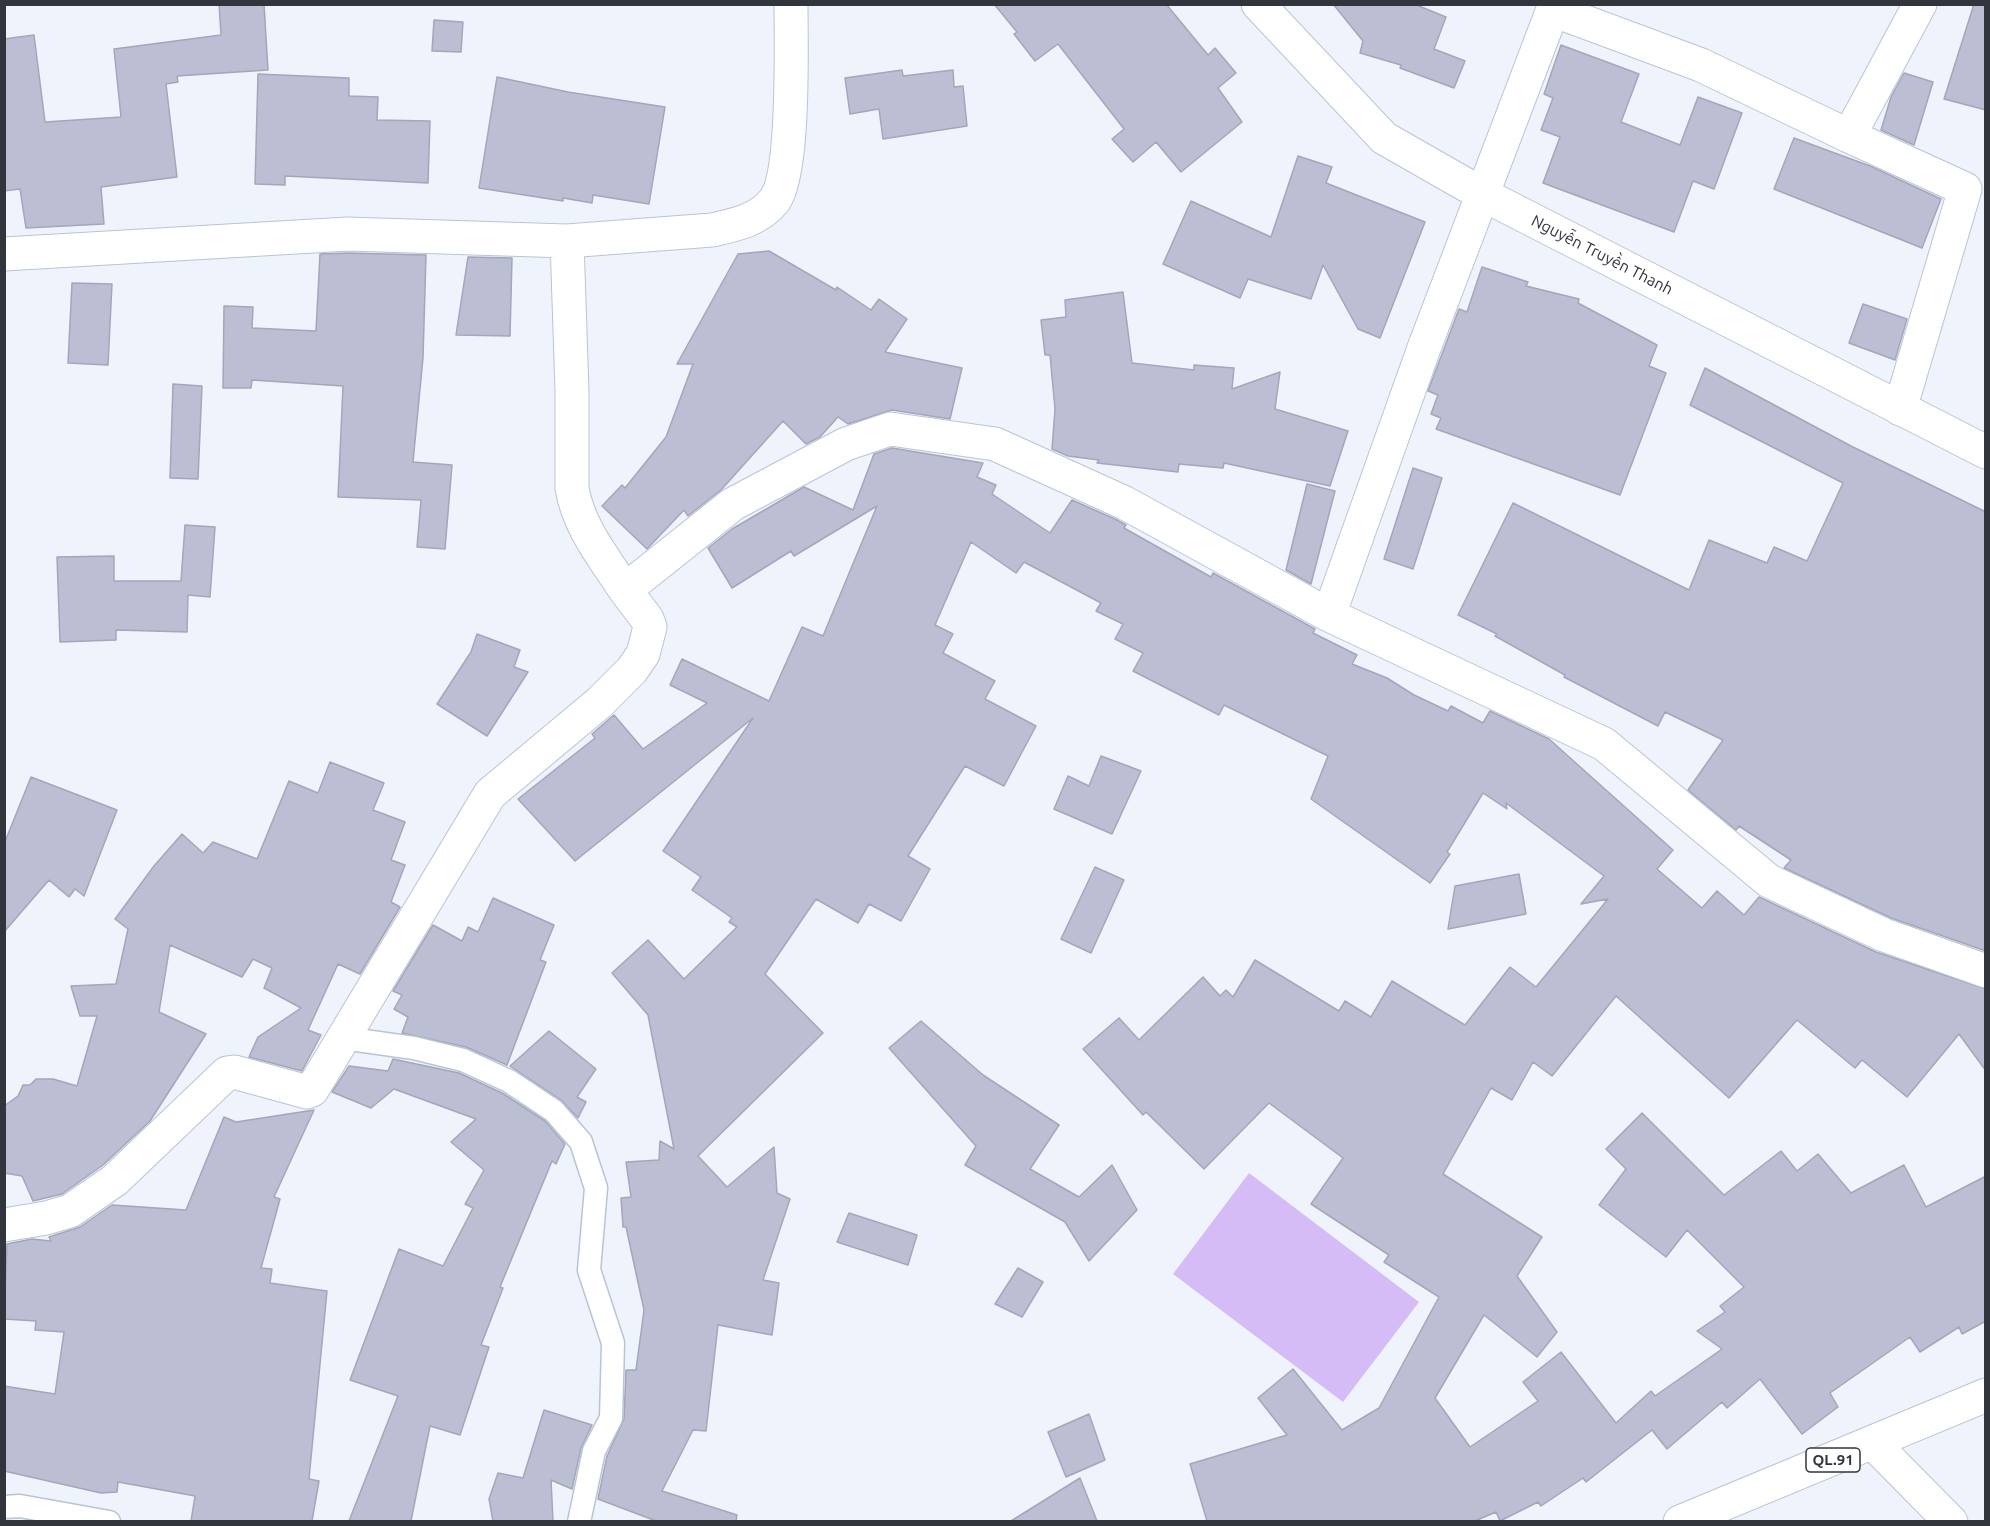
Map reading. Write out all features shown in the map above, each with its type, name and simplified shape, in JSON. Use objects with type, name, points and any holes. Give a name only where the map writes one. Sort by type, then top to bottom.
[{"type":"main road","points":[[4,254],[348,234],[567,241],[712,230],[735,225],[760,214],[775,200],[783,179],[792,91],[791,4]]},
{"type":"main road","name":"Nguyễn Truyền Thanh","points":[[1258,4],[1384,138],[1482,194],[1986,452]]},
{"type":"main road","points":[[1849,136],[1920,4]]},
{"type":"main road","points":[[1329,615],[1482,194],[1554,7],[1701,65],[1965,189],[1900,409]]},
{"type":"main road","points":[[4,1225],[46,1218],[70,1211],[115,1179],[227,1073],[234,1072],[307,1092],[312,1090],[490,794],[599,703],[632,670],[643,654],[650,627],[647,619],[587,532],[573,495],[567,241]]},
{"type":"main road","points":[[625,590],[733,504],[846,444],[890,429],[995,444],[1125,503],[1329,615],[1604,744],[1769,881],[1884,934],[1986,971]]},
{"type":"main road","name":"QL.91","points":[[1680,1521],[1874,1444],[1986,1395]]},
{"type":"main road","points":[[1874,1444],[1951,1521]]},
{"type":"lane","points":[[343,1038],[414,1048],[463,1060],[509,1081],[554,1111],[581,1142],[596,1188],[589,1270],[613,1343],[610,1418],[594,1451],[579,1521]]},
{"type":"lane","points":[[4,1507],[20,1506],[109,1521]]},
{"type":"shaded area","points":[[1249,1173],[1419,1302],[1343,1402],[1173,1274]]},
{"type":"building","points":[[219,4],[264,4],[268,70],[177,76],[178,82],[166,84],[177,177],[101,187],[104,224],[26,228],[20,189],[4,191],[4,39],[34,35],[45,122],[121,117],[114,49],[221,35]]},
{"type":"building","points":[[994,4],[1166,4],[1208,55],[1215,48],[1236,73],[1218,88],[1242,122],[1181,172],[1156,142],[1133,162],[1112,139],[1124,129],[1058,44],[1035,61],[1014,34],[1017,32]]},
{"type":"building","points":[[1333,4],[1414,4],[1446,17],[1434,49],[1465,61],[1454,88],[1400,68],[1401,65],[1360,53],[1363,41]]},
{"type":"building","points":[[1974,4],[1986,4],[1986,110],[1944,99]]},
{"type":"building","points":[[434,20],[463,22],[461,52],[432,51]]},
{"type":"building","points":[[1561,45],[1639,74],[1621,122],[1680,145],[1698,97],[1742,113],[1714,189],[1693,181],[1674,232],[1543,183],[1560,137],[1541,130],[1553,98],[1544,94]]},
{"type":"building","points":[[902,70],[903,76],[953,70],[954,87],[963,86],[967,126],[883,139],[879,109],[850,114],[845,78]]},
{"type":"building","points":[[1904,73],[1933,82],[1914,145],[1881,130],[1891,97]]},
{"type":"building","points":[[258,74],[349,78],[349,96],[378,97],[377,120],[430,121],[428,183],[285,176],[285,185],[255,184]]},
{"type":"building","points":[[497,77],[568,92],[665,107],[649,204],[593,195],[592,203],[563,198],[563,201],[479,188]]},
{"type":"building","points":[[1794,138],[1870,166],[1941,199],[1922,248],[1774,189]]},
{"type":"building","points":[[1298,156],[1332,167],[1326,183],[1425,222],[1380,338],[1358,329],[1323,265],[1311,299],[1248,279],[1240,298],[1163,264],[1191,201],[1271,237]]},
{"type":"building","points":[[769,251],[836,290],[837,287],[871,310],[879,299],[907,319],[885,352],[962,368],[950,419],[892,410],[848,424],[838,417],[820,437],[806,444],[783,421],[721,490],[688,516],[684,510],[647,549],[602,506],[622,485],[625,488],[666,437],[693,364],[677,364],[738,254]]},
{"type":"building","points":[[320,254],[426,255],[423,358],[413,462],[452,465],[445,549],[417,547],[421,500],[338,497],[343,386],[252,380],[251,388],[223,388],[224,306],[253,307],[252,328],[316,331]]},
{"type":"building","points":[[468,257],[512,258],[510,336],[456,335]]},
{"type":"building","points":[[1482,267],[1528,282],[1526,286],[1579,299],[1578,303],[1657,345],[1649,366],[1666,373],[1620,495],[1436,429],[1441,418],[1431,414],[1438,395],[1428,391],[1459,309],[1467,312]]},
{"type":"building","points":[[72,283],[112,284],[108,365],[68,363]]},
{"type":"building","points":[[1123,292],[1132,363],[1194,370],[1194,365],[1234,368],[1232,389],[1280,372],[1275,409],[1348,431],[1330,486],[1224,463],[1223,468],[1179,464],[1178,472],[1097,463],[1099,460],[1068,456],[1052,449],[1055,409],[1050,355],[1045,355],[1041,320],[1066,317],[1065,300]]},
{"type":"building","points":[[1863,304],[1907,319],[1895,360],[1849,343]]},
{"type":"building","points":[[1705,368],[1851,446],[1986,512],[1986,951],[1891,918],[1784,868],[1791,860],[1739,826],[1736,830],[1688,790],[1723,740],[1665,712],[1658,726],[1564,677],[1565,675],[1495,636],[1497,634],[1458,615],[1513,503],[1689,590],[1709,540],[1767,563],[1774,547],[1807,561],[1843,483],[1690,405]]},
{"type":"building","points":[[173,384],[202,386],[198,479],[170,478]]},
{"type":"building","points":[[892,448],[983,463],[977,477],[996,485],[992,494],[1050,533],[1072,500],[1117,520],[1126,525],[1124,528],[1211,577],[1213,573],[1315,629],[1313,633],[1357,655],[1352,664],[1387,678],[1414,695],[1448,711],[1451,706],[1483,723],[1490,711],[1549,739],[1673,850],[1657,869],[1702,908],[1717,891],[1744,915],[1759,897],[1876,952],[1986,989],[1986,1071],[1959,1034],[1907,1097],[1862,1060],[1855,1068],[1797,1020],[1729,1098],[1616,996],[1552,1076],[1533,1062],[1512,1100],[1491,1088],[1443,1174],[1542,1237],[1517,1276],[1557,1332],[1537,1357],[1484,1315],[1435,1398],[1470,1447],[1538,1401],[1523,1382],[1561,1352],[1616,1423],[1651,1391],[1655,1396],[1722,1349],[1697,1331],[1725,1312],[1720,1306],[1744,1287],[1687,1230],[1666,1257],[1599,1205],[1626,1169],[1606,1149],[1642,1113],[1724,1195],[1781,1151],[1797,1171],[1818,1154],[1851,1193],[1904,1165],[1926,1207],[1986,1176],[1986,1321],[1962,1334],[1959,1327],[1920,1352],[1910,1337],[1830,1393],[1838,1407],[1802,1434],[1760,1379],[1727,1408],[1722,1402],[1667,1449],[1652,1430],[1586,1482],[1583,1478],[1541,1506],[1538,1502],[1500,1521],[1496,1512],[1475,1521],[1207,1521],[1190,1464],[1287,1435],[1258,1398],[1293,1369],[1342,1430],[1379,1408],[1439,1297],[1384,1262],[1389,1255],[1311,1204],[1343,1158],[1269,1103],[1204,1169],[1146,1112],[1143,1115],[1083,1049],[1119,1018],[1139,1040],[1203,977],[1220,996],[1226,990],[1233,997],[1255,960],[1339,1011],[1345,1001],[1371,1017],[1392,981],[1465,1025],[1510,967],[1536,987],[1608,899],[1581,904],[1604,876],[1506,803],[1507,809],[1483,793],[1447,852],[1450,854],[1430,883],[1311,799],[1328,756],[1224,705],[1219,715],[1133,671],[1143,653],[1115,639],[1123,624],[1096,611],[1101,603],[1024,562],[1016,573],[971,542],[935,625],[953,634],[943,653],[995,681],[985,699],[1036,726],[1004,786],[965,766],[908,856],[930,869],[901,921],[869,904],[858,923],[816,899],[765,974],[823,1033],[698,1156],[727,1187],[774,1147],[777,1193],[790,1199],[763,1280],[779,1283],[772,1335],[718,1325],[706,1431],[693,1430],[662,1491],[737,1515],[736,1521],[656,1521],[598,1499],[607,1456],[624,1419],[626,1370],[636,1370],[644,1310],[626,1227],[623,1227],[621,1198],[631,1197],[626,1162],[659,1160],[660,1141],[674,1149],[648,1015],[612,973],[648,940],[684,979],[737,927],[729,922],[732,918],[692,890],[701,877],[663,851],[753,718],[575,861],[518,799],[595,738],[592,734],[614,715],[643,749],[707,703],[670,685],[682,659],[769,701],[802,627],[823,636],[877,506],[794,556],[791,551],[732,588],[708,548],[732,529],[804,487],[853,510],[874,454]]},
{"type":"building","points":[[1413,468],[1442,478],[1413,569],[1384,559]]},
{"type":"building","points":[[1307,484],[1335,491],[1311,584],[1286,570]]},
{"type":"building","points":[[185,525],[215,527],[210,597],[188,595],[187,632],[116,630],[116,640],[60,642],[57,557],[114,556],[114,581],[181,581]]},
{"type":"building","points":[[477,634],[520,650],[514,667],[528,672],[487,736],[437,704],[471,652]]},
{"type":"building","points":[[1101,756],[1141,771],[1112,834],[1054,809],[1068,776],[1089,786]]},
{"type":"building","points":[[330,762],[384,783],[373,810],[405,822],[391,860],[405,865],[391,902],[400,907],[360,974],[338,964],[308,1030],[321,1035],[302,1071],[249,1057],[258,1037],[301,1008],[264,988],[272,968],[253,959],[242,977],[170,945],[159,1012],[206,1034],[150,1121],[103,1165],[62,1194],[33,1201],[22,1176],[4,1173],[4,1106],[18,1096],[23,1085],[30,1085],[36,1079],[53,1079],[77,1086],[97,1016],[80,1016],[71,986],[116,984],[128,929],[115,919],[154,866],[182,834],[203,853],[213,842],[257,859],[289,781],[318,793]]},
{"type":"building","points":[[31,777],[117,810],[84,896],[75,889],[69,897],[49,880],[4,932],[4,844]]},
{"type":"building","points":[[1095,867],[1124,880],[1091,953],[1061,939]]},
{"type":"building","points":[[1519,874],[1526,914],[1448,929],[1455,886]]},
{"type":"building","points":[[493,898],[554,925],[540,960],[546,962],[507,1065],[466,1047],[402,1033],[408,1017],[394,1009],[402,995],[393,991],[433,925],[462,941],[468,927],[478,932]]},
{"type":"building","points":[[921,1021],[983,1075],[1059,1125],[1030,1169],[1079,1197],[1112,1165],[1137,1210],[1089,1261],[1065,1222],[965,1165],[976,1146],[889,1048]]},
{"type":"building","points":[[549,1031],[596,1069],[577,1097],[586,1102],[578,1118],[561,1100],[510,1066]]},
{"type":"building","points":[[393,1059],[459,1073],[502,1093],[545,1121],[565,1144],[556,1164],[552,1161],[500,1287],[503,1288],[481,1345],[489,1347],[460,1435],[430,1426],[411,1521],[349,1521],[398,1396],[350,1380],[399,1249],[443,1266],[473,1208],[465,1204],[484,1170],[451,1142],[476,1119],[394,1089],[371,1108],[332,1092],[349,1066],[388,1071]]},
{"type":"building","points":[[314,1110],[274,1197],[280,1199],[261,1268],[272,1269],[270,1283],[327,1291],[309,1479],[319,1481],[312,1521],[191,1521],[195,1496],[118,1482],[117,1492],[101,1493],[4,1471],[4,1386],[55,1394],[64,1332],[35,1330],[36,1321],[4,1319],[7,1244],[32,1239],[51,1241],[49,1237],[80,1227],[112,1205],[186,1210],[224,1117],[236,1122]]},
{"type":"building","points":[[849,1213],[917,1235],[908,1265],[837,1242]]},
{"type":"building","points":[[1018,1268],[1043,1282],[1022,1317],[995,1304]]},
{"type":"building","points":[[544,1410],[592,1425],[581,1448],[572,1489],[551,1480],[553,1521],[493,1521],[489,1499],[498,1473],[523,1478]]},
{"type":"building","points":[[1089,1414],[1105,1460],[1066,1477],[1048,1432]]},
{"type":"building","points":[[1080,1478],[1097,1521],[1011,1521]]}]
